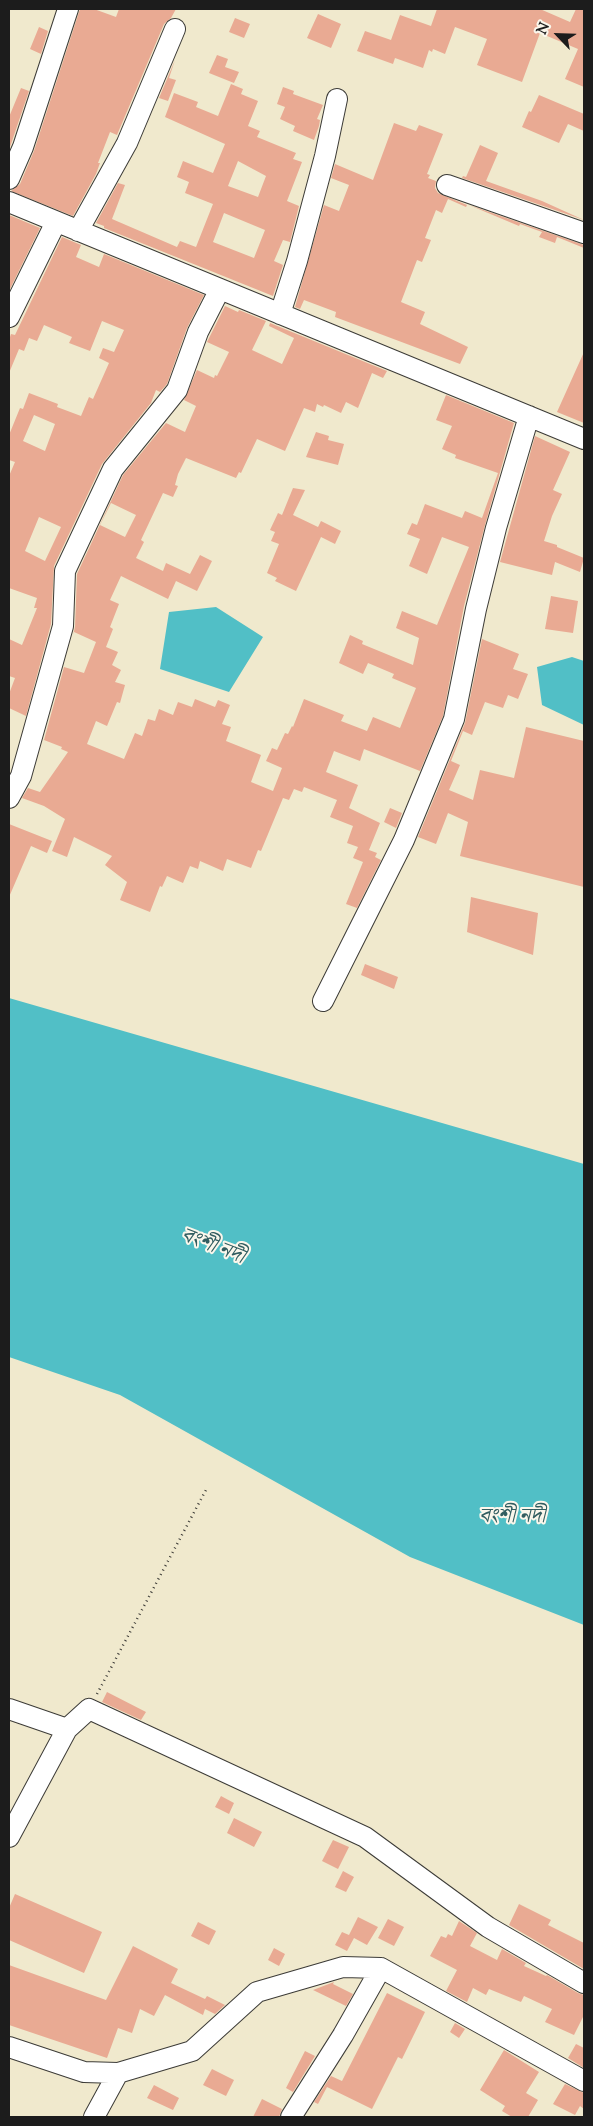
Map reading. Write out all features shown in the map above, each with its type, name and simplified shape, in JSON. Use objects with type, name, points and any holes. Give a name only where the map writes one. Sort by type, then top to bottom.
[{"type":"street","points":[[9,179],[23,147],[68,9]]},
{"type":"street","points":[[78,231],[127,143],[174,29]]},
{"type":"street","points":[[280,314],[297,261],[325,156],[337,99]]},
{"type":"street","points":[[447,185],[584,233]]},
{"type":"street","points":[[9,202],[584,439]]},
{"type":"street","points":[[9,316],[56,222]]},
{"type":"street","points":[[9,798],[21,776],[63,626],[65,571],[113,469],[177,390],[198,332],[220,289]]},
{"type":"street","points":[[323,1001],[404,840],[454,720],[476,609],[494,537],[529,416]]},
{"type":"street","points":[[9,1709],[67,1729]]},
{"type":"street","points":[[9,1837],[67,1729],[90,1709],[365,1837],[488,1927],[584,1983]]},
{"type":"street","points":[[9,2046],[84,2072],[118,2073],[192,2051],[257,1992],[343,1967],[381,1968],[584,2081]]},
{"type":"street","points":[[291,2117],[381,1968]]},
{"type":"street","points":[[94,2117],[118,2073]]},
{"type":"path","points":[[90,1709],[207,1488]]},
{"type":"water","points":[[216,607],[263,637],[229,692],[160,669],[169,612]]},
{"type":"water","points":[[572,657],[584,661],[584,725],[542,705],[537,667]]},
{"type":"water","name":"বংশী নদী","points":[[9,998],[584,1164],[584,1625],[410,1557],[120,1395],[9,1357]]},
{"type":"building","points":[[80,9],[94,9],[116,17],[119,9],[176,9],[171,18],[164,24],[117,135],[110,132],[98,163],[100,163],[96,174],[73,216],[11,191],[20,184],[34,151]]},
{"type":"building","points":[[437,9],[540,9],[570,22],[576,9],[584,9],[584,87],[565,79],[578,49],[540,33],[522,82],[477,65],[487,39],[455,27],[445,54],[433,49],[432,52],[429,50],[423,68],[395,58],[393,64],[357,51],[365,31],[391,40],[400,15],[431,26]]},
{"type":"building","points":[[318,14],[341,24],[331,48],[307,38]]},
{"type":"building","points":[[235,18],[250,24],[244,38],[229,32]]},
{"type":"building","points":[[39,27],[48,31],[41,54],[30,49]]},
{"type":"building","points":[[217,55],[228,59],[225,67],[239,72],[234,83],[209,73]]},
{"type":"building","points":[[175,60],[169,78],[176,80],[168,101],[159,98]]},
{"type":"building","points":[[231,84],[243,89],[241,94],[258,101],[248,126],[260,131],[257,137],[296,153],[293,159],[302,162],[287,201],[299,206],[290,242],[283,240],[274,261],[283,265],[273,296],[104,228],[104,226],[96,223],[118,183],[125,185],[112,219],[177,247],[180,241],[196,247],[213,204],[185,193],[189,182],[177,177],[183,161],[213,173],[225,144],[165,117],[174,93],[198,102],[196,107],[218,116]],"holes":[[[238,161],[266,176],[258,197],[228,186]],[[224,213],[265,230],[254,258],[213,242]]]},
{"type":"building","points":[[283,87],[294,91],[293,94],[323,105],[317,119],[320,120],[314,140],[293,131],[295,126],[280,119],[285,107],[277,104]]},
{"type":"building","points":[[21,88],[29,91],[9,150],[9,117]]},
{"type":"building","points":[[539,95],[584,114],[584,131],[568,124],[559,143],[522,127]]},
{"type":"building","points":[[394,123],[416,131],[419,125],[443,134],[427,174],[430,175],[428,178],[436,181],[435,188],[438,193],[467,205],[466,207],[448,199],[442,213],[436,210],[425,238],[431,240],[422,262],[417,260],[401,302],[425,312],[420,324],[468,347],[460,364],[335,317],[336,312],[304,300],[300,309],[295,307],[324,205],[339,211],[349,185],[331,178],[335,164],[373,180]]},
{"type":"building","points":[[480,145],[498,153],[486,181],[542,201],[584,220],[462,178],[463,176],[466,177]]},
{"type":"building","points":[[469,205],[584,245],[584,248],[557,237],[555,243],[539,237],[542,232],[520,224],[519,226]]},
{"type":"building","points":[[9,215],[40,228],[9,291]]},
{"type":"building","points":[[62,237],[81,245],[76,257],[99,267],[104,254],[204,295],[187,328],[167,384],[160,392],[156,390],[151,403],[102,464],[54,566],[51,624],[26,716],[9,708],[9,694],[15,678],[9,676],[9,639],[22,645],[37,608],[34,608],[37,598],[9,588],[9,476],[15,462],[9,460],[9,435],[20,408],[23,409],[29,393],[58,404],[57,407],[81,416],[89,397],[93,399],[109,363],[99,358],[103,348],[114,352],[124,330],[102,321],[90,351],[69,343],[72,337],[44,325],[37,341],[29,338],[24,351],[19,349],[9,373],[9,340],[11,334],[15,335]],"holes":[[[34,415],[55,424],[45,451],[23,441]],[[39,517],[61,527],[45,561],[25,551]]]},
{"type":"building","points":[[225,306],[266,321],[252,350],[282,364],[294,338],[269,326],[270,323],[387,371],[383,378],[372,373],[358,408],[346,402],[341,413],[324,405],[323,407],[317,404],[315,412],[304,408],[285,451],[257,439],[241,473],[239,472],[236,478],[186,458],[178,474],[175,485],[178,486],[173,497],[163,493],[141,540],[144,542],[136,558],[163,571],[166,563],[190,574],[200,555],[212,561],[197,591],[176,581],[168,599],[121,576],[110,600],[119,604],[110,627],[113,629],[106,647],[118,652],[112,665],[121,670],[115,682],[125,685],[120,703],[117,702],[107,726],[96,721],[87,744],[124,759],[135,733],[142,736],[148,719],[155,721],[159,709],[173,715],[178,702],[192,707],[195,699],[215,707],[218,700],[230,705],[222,724],[231,727],[226,741],[261,755],[251,782],[273,791],[282,768],[266,761],[272,748],[277,750],[285,733],[288,734],[293,727],[304,699],[344,715],[341,721],[367,731],[373,717],[400,728],[416,688],[392,678],[394,674],[368,663],[363,674],[339,663],[350,635],[363,641],[362,644],[413,665],[419,638],[396,628],[402,611],[437,625],[469,547],[442,537],[427,574],[409,566],[420,539],[407,534],[412,523],[417,525],[425,504],[462,518],[465,511],[482,518],[498,473],[455,458],[456,455],[442,449],[452,426],[436,420],[446,395],[514,423],[464,606],[443,716],[420,771],[364,749],[360,761],[334,751],[326,772],[358,785],[349,808],[380,823],[369,850],[377,853],[375,857],[381,860],[357,908],[346,904],[363,862],[353,858],[358,847],[347,843],[353,826],[330,817],[337,800],[304,787],[302,792],[294,789],[289,800],[283,798],[261,851],[258,850],[251,868],[227,859],[223,871],[200,861],[198,869],[190,866],[183,883],[167,876],[162,887],[160,886],[150,912],[120,900],[127,882],[105,865],[112,856],[74,837],[67,857],[52,851],[65,819],[44,806],[22,798],[28,788],[40,792],[68,752],[61,749],[62,747],[44,740],[64,667],[84,673],[96,642],[74,632],[73,635],[77,574],[123,475],[166,423],[185,432],[196,406],[184,400],[197,370],[214,378],[215,375],[217,376],[229,352],[207,342]],"holes":[[[111,503],[136,515],[125,537],[100,525]]]},
{"type":"building","points":[[584,352],[584,423],[557,412]]},
{"type":"building","points":[[316,432],[329,436],[328,440],[344,444],[338,465],[306,457]]},
{"type":"building","points":[[535,436],[570,452],[553,490],[562,494],[544,541],[584,558],[580,572],[555,562],[552,575],[500,562]]},
{"type":"building","points":[[293,488],[305,490],[293,515],[318,527],[321,521],[341,531],[335,544],[321,537],[296,591],[275,581],[277,578],[267,573],[279,544],[271,541],[275,532],[270,530],[278,513],[282,515]]},
{"type":"building","points":[[551,596],[578,601],[573,633],[545,629]]},
{"type":"building","points":[[482,639],[519,654],[513,669],[528,674],[518,699],[508,695],[503,708],[485,702],[472,735],[463,731],[451,761],[460,765],[449,790],[473,800],[480,770],[514,778],[526,727],[584,741],[584,887],[460,856],[468,822],[448,813],[436,844],[418,837],[465,723]]},
{"type":"building","points":[[390,808],[402,813],[396,828],[384,822]]},
{"type":"building","points":[[9,824],[52,841],[47,853],[31,846],[9,897]]},
{"type":"building","points":[[471,897],[538,913],[533,955],[467,932]]},
{"type":"building","points":[[365,964],[398,977],[394,989],[361,975]]},
{"type":"building","points":[[107,1692],[146,1712],[141,1720],[102,1702]]},
{"type":"building","points":[[221,1796],[234,1803],[229,1814],[215,1807]]},
{"type":"building","points":[[234,1818],[262,1832],[254,1847],[227,1833]]},
{"type":"building","points":[[333,1840],[349,1847],[338,1869],[322,1861]]},
{"type":"building","points":[[343,1871],[354,1877],[346,1892],[335,1887]]},
{"type":"building","points":[[15,1894],[102,1932],[84,1973],[9,1940],[9,1908]]},
{"type":"building","points":[[519,1904],[551,1920],[548,1925],[584,1943],[584,1969],[509,1925]]},
{"type":"building","points":[[358,1917],[378,1927],[367,1945],[354,1938],[347,1951],[335,1945],[342,1932],[349,1935]]},
{"type":"building","points":[[388,1919],[404,1927],[394,1946],[378,1938]]},
{"type":"building","points":[[459,1921],[477,1933],[470,1946],[497,1960],[502,1949],[526,1963],[524,1966],[547,1975],[584,1995],[584,2015],[574,2035],[545,2022],[552,2009],[524,1996],[521,2002],[489,1989],[486,1995],[473,1988],[467,2002],[446,1991],[457,1970],[430,1956],[441,1936],[446,1938],[448,1934],[452,1936]]},
{"type":"building","points":[[198,1922],[216,1931],[209,1945],[191,1936]]},
{"type":"building","points":[[133,1946],[178,1969],[171,1983],[205,1999],[207,1996],[225,2005],[215,2014],[205,2009],[203,2015],[165,1995],[154,2016],[140,2009],[132,2033],[118,2028],[107,2058],[9,2025],[9,1965],[106,2000]]},
{"type":"building","points":[[274,1948],[285,1954],[279,1966],[268,1960]]},
{"type":"building","points":[[334,1982],[333,1984],[353,1994],[346,2006],[313,1990]]},
{"type":"building","points":[[387,1993],[425,2012],[402,2059],[398,2057],[372,2109],[327,2087],[318,2104],[314,2102],[331,2076],[342,2081]]},
{"type":"building","points":[[455,2023],[465,2029],[459,2038],[450,2032]]},
{"type":"building","points":[[576,2044],[584,2048],[584,2068],[568,2058]]},
{"type":"building","points":[[504,2050],[539,2072],[526,2093],[538,2100],[528,2117],[512,2117],[502,2111],[505,2106],[480,2090]]},
{"type":"building","points":[[305,2051],[315,2056],[293,2092],[286,2088]]},
{"type":"building","points":[[212,2069],[234,2080],[226,2096],[203,2085]]},
{"type":"building","points":[[565,2084],[584,2093],[584,2109],[580,2106],[575,2115],[553,2104]]},
{"type":"building","points":[[154,2085],[179,2098],[173,2110],[147,2098]]},
{"type":"building","points":[[262,2099],[282,2109],[279,2117],[253,2117]]}]
